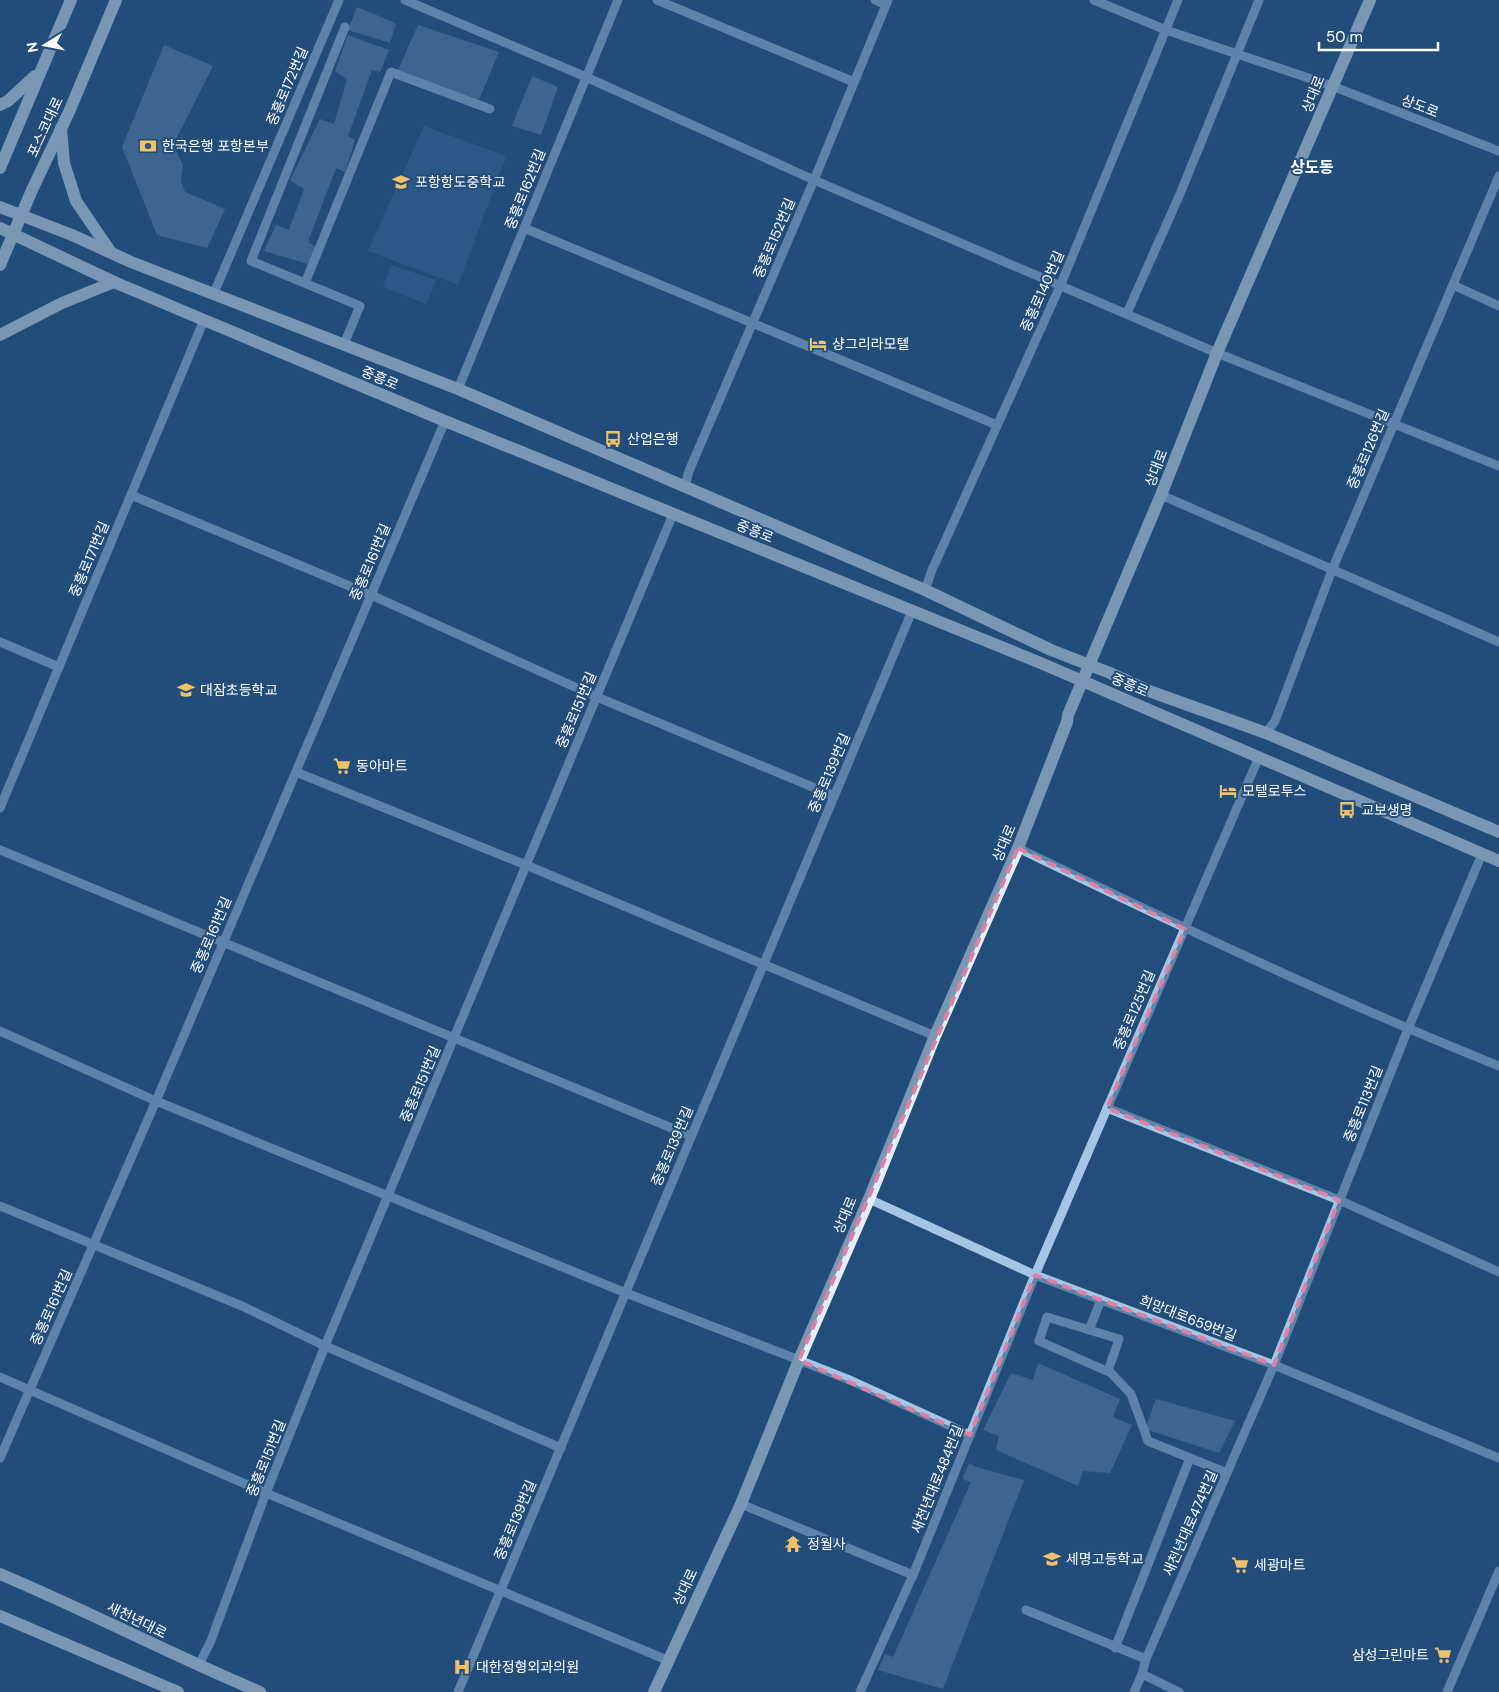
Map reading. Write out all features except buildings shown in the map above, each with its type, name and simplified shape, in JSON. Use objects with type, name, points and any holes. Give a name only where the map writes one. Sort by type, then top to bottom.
[{"type":"main road","name":"포스코대로","points":[[0,168],[71,0]]},
{"type":"main road","name":"포스코대로","points":[[0,265],[116,0]]},
{"type":"main road","name":"상대로","points":[[654,1692],[667,1660],[741,1504],[936,1036],[1018,848],[1067,722],[1068,715],[1161,495],[1217,352],[1370,0]]},
{"type":"main road","points":[[0,105],[8,101],[41,71]]},
{"type":"main road","points":[[61,128],[64,163],[76,201],[110,250]]},
{"type":"main road","name":"중흥로","points":[[0,207],[110,250],[131,262],[458,389],[925,590],[1051,650],[1110,673],[1149,691],[1266,733],[1497,828]]},
{"type":"main road","name":"중흥로","points":[[0,228],[114,282],[445,421],[1083,680],[1499,861]]},
{"type":"main road","points":[[0,335],[50,308],[114,282]]},
{"type":"main road","name":"새천년대로","points":[[0,1574],[70,1604],[198,1666],[260,1692]]},
{"type":"main road","points":[[0,1616],[178,1692]]},
{"type":"street","name":"중흥로172번길","points":[[214,293],[339,0]]},
{"type":"street","points":[[405,0],[586,77],[814,180],[1217,352],[1499,466]]},
{"type":"street","name":"중흥로162번길","points":[[458,389],[618,0]]},
{"type":"street","points":[[657,0],[854,82]]},
{"type":"street","points":[[875,0],[887,2]]},
{"type":"street","name":"상도로","points":[[1094,0],[1166,30],[1332,86],[1499,151]]},
{"type":"street","name":"중흥로140번길","points":[[925,590],[932,570],[1061,284],[1178,0]]},
{"type":"street","points":[[1127,313],[1180,194],[1259,0]]},
{"type":"street","name":"중흥로152번길","points":[[685,486],[689,471],[814,180],[887,2]]},
{"type":"street","points":[[344,344],[360,306],[251,261],[345,27]]},
{"type":"street","points":[[305,284],[392,72],[490,109]]},
{"type":"street","name":"중흥로126번길","points":[[1266,733],[1276,721],[1332,570],[1499,176]]},
{"type":"street","points":[[524,228],[997,425]]},
{"type":"street","points":[[1452,285],[1499,306]]},
{"type":"street","name":"중흥로171번길","points":[[0,808],[204,320]]},
{"type":"street","name":"중흥로161번길","points":[[0,1458],[156,1101],[445,421]]},
{"type":"street","points":[[131,495],[371,595],[597,697],[834,796]]},
{"type":"street","points":[[1161,495],[1499,642]]},
{"type":"street","name":"중흥로151번길","points":[[198,1666],[210,1643],[266,1493],[325,1346],[673,514]]},
{"type":"street","name":"중흥로139번길","points":[[458,1692],[912,611]]},
{"type":"street","points":[[0,642],[59,667]]},
{"type":"street","name":"중흥로125번길","points":[[1035,1275],[1259,756]]},
{"type":"street","points":[[296,772],[526,865],[936,1036]]},
{"type":"street","points":[[1018,848],[1185,929],[1408,1029],[1499,1066]]},
{"type":"street","points":[[0,850],[692,1136]]},
{"type":"street","name":"중흥로113번길","points":[[1274,1365],[1408,1029],[1482,854]]},
{"type":"street","points":[[0,1031],[156,1101],[626,1293],[862,1385],[970,1435]]},
{"type":"street","points":[[1107,1108],[1339,1200],[1499,1272]]},
{"type":"street","name":"희망대로659번길","points":[[869,1199],[1035,1275],[1274,1365],[1499,1458]]},
{"type":"street","points":[[0,1206],[242,1306],[325,1346],[561,1448]]},
{"type":"street","name":"새천년대로484번길","points":[[860,1692],[913,1575],[1035,1275]]},
{"type":"street","points":[[1089,1330],[1101,1300]]},
{"type":"street","points":[[1108,1371],[1119,1339],[1047,1317],[1039,1341],[1112,1373],[1131,1394],[1148,1441],[1227,1473]]},
{"type":"street","name":"새천년대로474번길","points":[[1134,1692],[1146,1659],[1274,1365]]},
{"type":"street","points":[[0,1378],[266,1493],[667,1660]]},
{"type":"street","points":[[1115,1648],[1190,1458]]},
{"type":"street","points":[[741,1504],[913,1575]]},
{"type":"street","points":[[1447,1692],[1499,1571]]},
{"type":"street","points":[[1026,1610],[1115,1648],[1146,1659]]},
{"type":"street","points":[[1142,1674],[1178,1692]]},
{"type":"highlighted area","points":[[1018,848],[1185,929],[1107,1108],[1339,1200],[1274,1365],[1035,1275],[970,1435],[799,1360]]},
{"type":"shaded area","points":[[424,126],[506,156],[458,285],[368,251]]},
{"type":"shaded area","points":[[391,265],[436,280],[426,304],[383,287]]},
{"type":"place","name":"한국은행 포항본부","points":[[148,146]]},
{"type":"place","name":"포항항도중학교","points":[[401,182]]},
{"type":"place","name":"샹그리라모텔","points":[[818,344]]},
{"type":"place","name":"산업은행","points":[[613,439]]},
{"type":"place","name":"대잠초등학교","points":[[186,690]]},
{"type":"place","name":"동아마트","points":[[342,766]]},
{"type":"place","name":"모텔로투스","points":[[1228,791]]},
{"type":"place","name":"교보생명","points":[[1347,810]]},
{"type":"place","name":"정월사","points":[[793,1544]]},
{"type":"place","name":"세명고등학교","points":[[1052,1559]]},
{"type":"place","name":"세광마트","points":[[1240,1565]]},
{"type":"place","name":"삼성그린마트","points":[[1443,1655]]},
{"type":"place","name":"대한정형외과의원","points":[[462,1667]]},
{"type":"district","name":"상도동","points":[[1312,167]]}]
